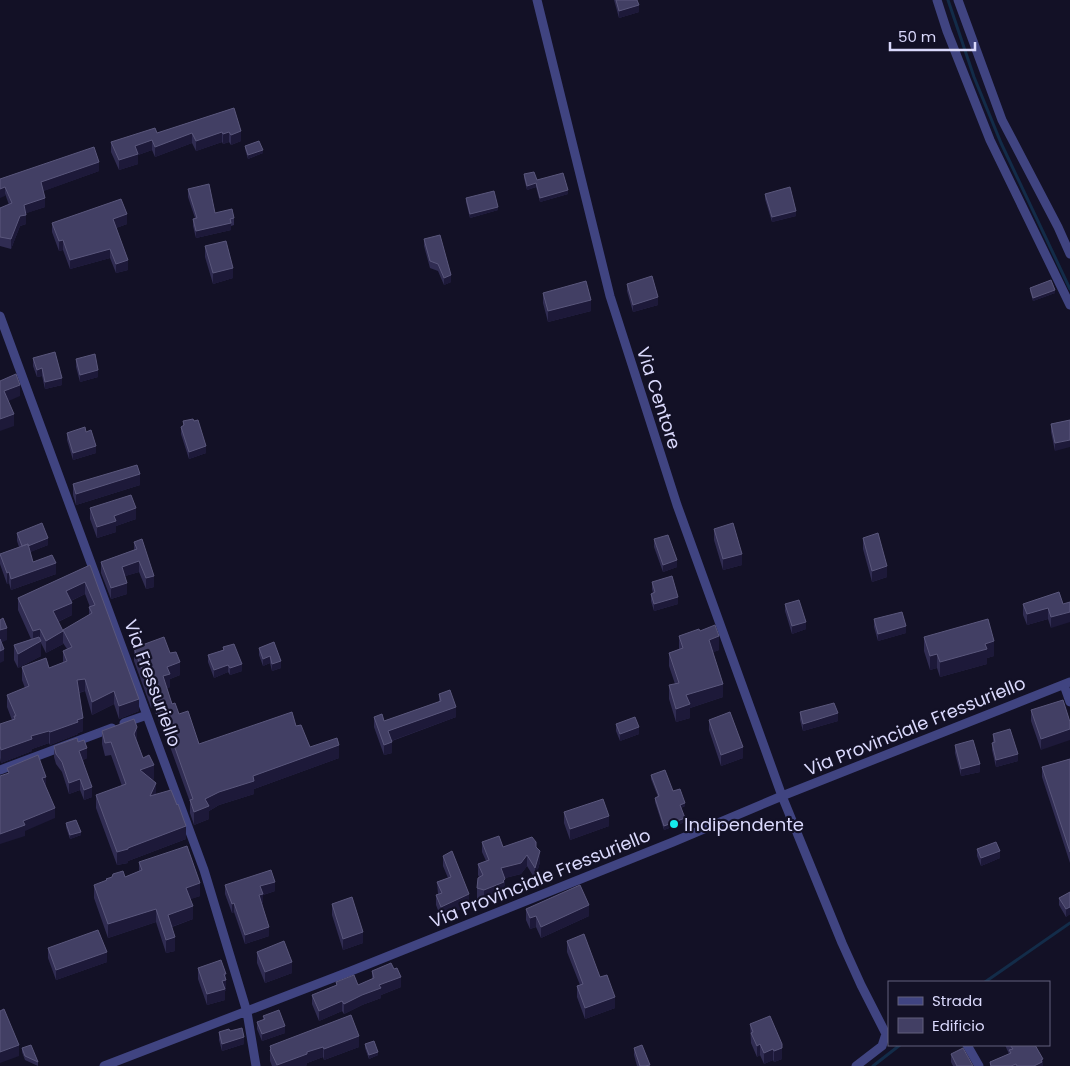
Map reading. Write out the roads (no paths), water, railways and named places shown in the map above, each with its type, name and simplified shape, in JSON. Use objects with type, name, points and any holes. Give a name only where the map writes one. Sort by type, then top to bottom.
[{"type":"street","name":"Via Centore","points":[[536,0],[613,305],[677,504],[782,796],[861,986],[886,1034],[886,1044]]},
{"type":"street","points":[[936,0],[990,140],[1070,305]]},
{"type":"street","points":[[958,0],[1002,120],[1058,227],[1070,254]]},
{"type":"street","name":"Via Fressuriello","points":[[0,316],[204,870],[247,1012],[256,1066]]},
{"type":"street","name":"Via Provinciale Fressuriello","points":[[104,1066],[247,1012],[664,846],[782,796],[1067,684]]},
{"type":"street","points":[[1067,684],[1070,702]]},
{"type":"street","points":[[0,770],[147,715]]},
{"type":"street","points":[[856,1066],[886,1044]]},
{"type":"street","points":[[968,1046],[979,1066]]},
{"type":"waterway","points":[[948,0],[974,77],[1001,143],[1070,289]]},
{"type":"waterway","points":[[986,981],[1070,923]]},
{"type":"waterway","points":[[873,1066],[899,1046]]},
{"type":"place","name":"Indipendente","points":[[674,824]]}]
